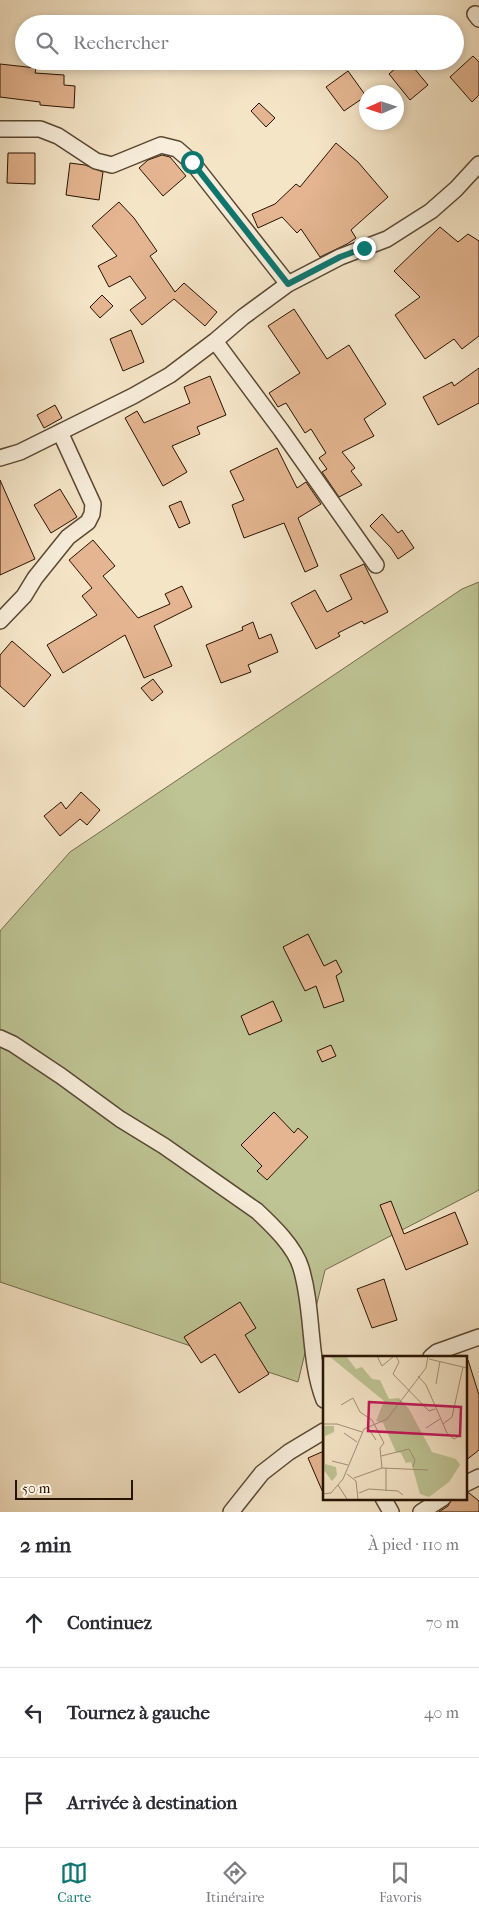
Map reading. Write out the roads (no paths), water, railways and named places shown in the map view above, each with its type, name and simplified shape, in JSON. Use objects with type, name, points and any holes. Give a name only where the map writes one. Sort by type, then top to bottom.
[{"type":"street","points":[[0,129],[40,129],[58,136],[96,161],[112,165],[162,145],[177,149],[192,162],[288,284]]},
{"type":"street","points":[[0,458],[20,452],[162,379],[215,341],[243,317],[288,284],[340,257],[387,239],[431,211],[456,189],[479,164]]},
{"type":"street","points":[[215,341],[281,430],[376,565]]},
{"type":"street","points":[[0,621],[24,596],[54,552],[68,537],[88,522],[92,514],[93,504],[60,432]]},
{"type":"street","points":[[0,1038],[13,1044],[61,1076],[120,1120],[164,1146],[257,1211],[271,1224],[286,1241],[301,1267],[310,1310],[318,1382],[323,1397]]},
{"type":"street","points":[[432,1356],[437,1352],[479,1337]]},
{"type":"street","points":[[231,1512],[262,1474],[289,1452],[323,1431]]},
{"type":"street","points":[[466,1483],[479,1476]]},
{"type":"street","points":[[384,1500],[391,1512]]},
{"type":"street","points":[[422,1512],[440,1500]]}]
